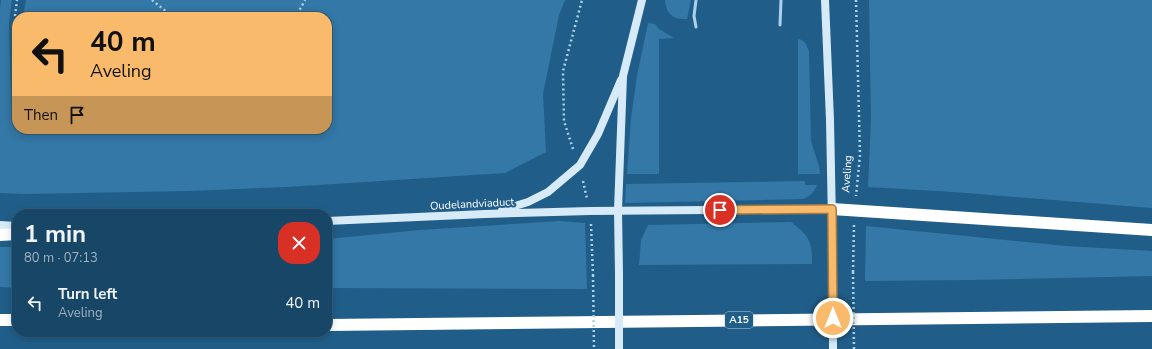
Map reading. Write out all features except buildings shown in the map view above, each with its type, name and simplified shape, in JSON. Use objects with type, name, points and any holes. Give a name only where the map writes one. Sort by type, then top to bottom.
[{"type":"highway","points":[[832,209],[1152,230]]},
{"type":"highway","points":[[0,234],[12,234]]},
{"type":"highway","name":"A15","points":[[332,325],[1152,316]]},
{"type":"highway","points":[[0,320],[12,320]]},
{"type":"main road","points":[[485,214],[528,202],[548,192],[580,166],[598,134],[623,76],[642,0]]},
{"type":"main road","name":"Aveling","points":[[825,0],[830,120],[833,349]]},
{"type":"main road","points":[[619,349],[618,210],[623,76]]},
{"type":"main road","points":[[618,210],[832,209]]},
{"type":"main road","name":"Oudelandviaduct","points":[[332,221],[618,210]]},
{"type":"main road","points":[[0,224],[12,225]]},
{"type":"lane","points":[[696,0],[694,16],[696,27]]},
{"type":"lane","points":[[780,25],[781,0]]},
{"type":"path","points":[[16,12],[17,0]]},
{"type":"path","points":[[152,0],[167,12]]},
{"type":"path","points":[[298,12],[305,0]]},
{"type":"path","points":[[564,121],[563,71],[582,0]]},
{"type":"path","name":"Aveling","points":[[854,349],[853,236],[860,155],[856,0]]},
{"type":"path","points":[[593,275],[594,349]]},
{"type":"shaded area","points":[[1,0],[12,0],[9,23],[12,134],[332,134],[332,12],[24,12],[26,0],[565,0],[559,15],[543,94],[546,152],[505,173],[287,187],[189,191],[25,194],[0,193]]},
{"type":"shaded area","points":[[665,0],[691,0],[687,19],[674,17],[671,15],[667,9]]},
{"type":"shaded area","points":[[869,0],[1152,0],[1152,208],[954,192],[868,187],[871,120]]},
{"type":"shaded area","points":[[648,23],[655,24],[659,29],[674,38],[659,39],[659,174],[627,174],[631,118],[637,76]]},
{"type":"shaded area","points":[[798,39],[805,43],[809,52],[811,141],[820,174],[798,174]]},
{"type":"shaded area","points":[[805,181],[805,185],[817,185],[812,194],[803,199],[625,203],[626,184]]},
{"type":"shaded area","points":[[559,221],[585,223],[587,289],[332,288],[332,239],[420,230]]},
{"type":"shaded area","points":[[791,222],[806,235],[808,239],[811,249],[812,264],[639,265],[641,240],[648,225]]},
{"type":"shaded area","points":[[866,226],[1066,246],[1152,251],[1152,276],[865,281]]},
{"type":"shaded area","points":[[0,247],[12,247],[12,288],[0,287]]},
{"type":"route","points":[[720,210],[832,209],[833,318]]}]
